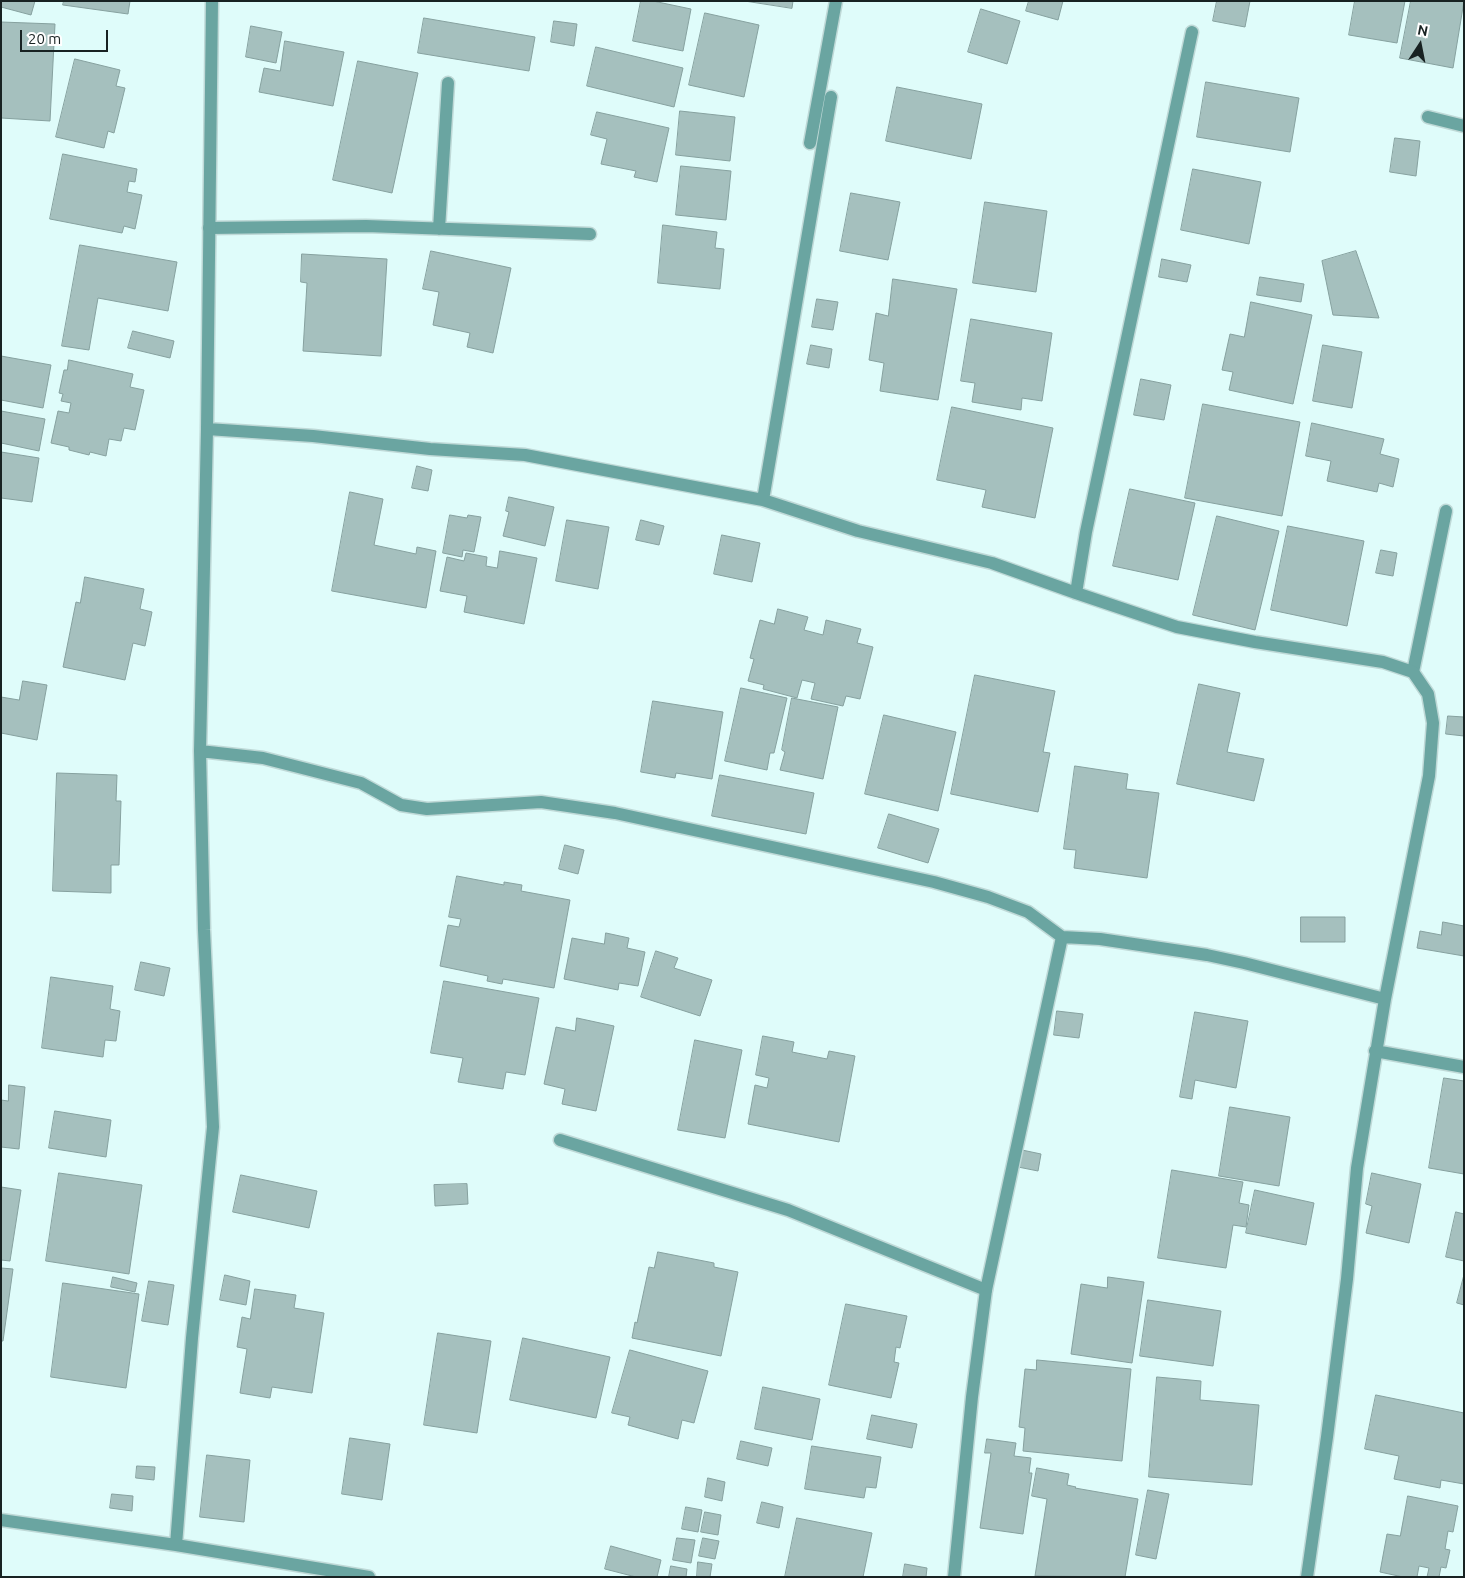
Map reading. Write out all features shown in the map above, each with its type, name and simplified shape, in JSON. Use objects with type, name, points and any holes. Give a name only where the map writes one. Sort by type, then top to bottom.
[{"type":"street","points":[[176,1545],[192,1338],[213,1128],[204,930],[200,751],[207,429],[212,1]]},
{"type":"street","points":[[810,143],[836,1]]},
{"type":"street","points":[[1076,593],[1086,532],[1192,32]]},
{"type":"street","points":[[439,229],[448,83]]},
{"type":"street","points":[[763,500],[831,97]]},
{"type":"street","points":[[1428,117],[1464,126]]},
{"type":"street","points":[[209,228],[366,226],[590,234]]},
{"type":"street","points":[[207,429],[313,436],[430,449],[525,456],[763,500],[858,531],[992,563],[1177,627],[1255,642],[1304,648],[1383,662],[1412,672],[1428,694],[1433,723],[1429,776],[1384,999],[1357,1168],[1347,1279],[1307,1577]]},
{"type":"street","points":[[1412,672],[1446,511]]},
{"type":"street","points":[[200,751],[263,758],[361,783],[401,805],[427,809],[541,802],[615,813],[934,882],[988,897],[1028,912],[1062,936],[1100,939],[1207,955],[1384,999]]},
{"type":"street","points":[[954,1577],[972,1397],[986,1290],[1062,936]]},
{"type":"street","points":[[1376,1051],[1464,1067]]},
{"type":"street","points":[[560,1140],[788,1210],[986,1290]]},
{"type":"street","points":[[1,1520],[176,1545],[369,1577]]},
{"type":"building","points":[[1,1],[35,1],[31,15],[1,7]]},
{"type":"building","points":[[64,1],[130,1],[128,14],[63,5]]},
{"type":"building","points":[[641,1],[653,1],[691,9],[683,51],[633,41]]},
{"type":"building","points":[[745,1],[793,1],[792,8]]},
{"type":"building","points":[[1029,1],[1063,1],[1058,20],[1026,11]]},
{"type":"building","points":[[1217,1],[1250,1],[1245,27],[1213,21]]},
{"type":"building","points":[[1355,1],[1405,1],[1397,43],[1349,35]]},
{"type":"building","points":[[1411,1],[1464,1],[1453,68],[1400,58]]},
{"type":"building","points":[[981,9],[1020,21],[1007,64],[968,52]]},
{"type":"building","points":[[705,13],[759,25],[744,97],[689,85]]},
{"type":"building","points":[[424,18],[535,37],[529,71],[418,53]]},
{"type":"building","points":[[554,21],[577,24],[574,46],[551,42]]},
{"type":"building","points":[[1,22],[55,24],[50,121],[1,118]]},
{"type":"building","points":[[251,26],[282,32],[276,63],[246,57]]},
{"type":"building","points":[[285,41],[344,52],[333,106],[259,92],[264,68],[280,71]]},
{"type":"building","points":[[596,47],[683,68],[674,107],[587,86]]},
{"type":"building","points":[[75,59],[120,70],[116,86],[125,88],[114,133],[108,131],[104,148],[56,137]]},
{"type":"building","points":[[358,61],[418,73],[392,193],[333,180]]},
{"type":"building","points":[[1206,82],[1299,98],[1290,152],[1197,137]]},
{"type":"building","points":[[897,87],[982,104],[971,159],[886,141]]},
{"type":"building","points":[[680,111],[735,117],[730,161],[676,155]]},
{"type":"building","points":[[597,112],[669,128],[657,182],[634,177],[636,171],[601,164],[607,139],[591,135]]},
{"type":"building","points":[[1395,138],[1420,141],[1416,176],[1390,172]]},
{"type":"building","points":[[63,154],[137,169],[135,182],[129,181],[127,192],[142,195],[135,229],[124,226],[122,233],[50,219]]},
{"type":"building","points":[[681,166],[731,171],[726,220],[676,215]]},
{"type":"building","points":[[1193,169],[1261,182],[1249,244],[1181,230]]},
{"type":"building","points":[[851,193],[900,202],[888,260],[840,251]]},
{"type":"building","points":[[985,202],[1047,211],[1036,292],[973,283]]},
{"type":"building","points":[[663,225],[717,232],[715,248],[724,249],[720,289],[658,283]]},
{"type":"building","points":[[80,245],[177,262],[168,311],[98,298],[89,350],[62,346]]},
{"type":"building","points":[[431,251],[511,268],[493,353],[467,347],[470,333],[433,325],[439,292],[423,289]]},
{"type":"building","points":[[1356,251],[1379,318],[1333,315],[1322,261]]},
{"type":"building","points":[[302,254],[387,259],[381,356],[303,351],[307,283],[301,282]]},
{"type":"building","points":[[1162,259],[1191,265],[1187,282],[1159,277]]},
{"type":"building","points":[[1260,277],[1304,284],[1301,302],[1257,295]]},
{"type":"building","points":[[893,279],[957,289],[938,400],[880,391],[884,363],[869,360],[876,313],[888,316]]},
{"type":"building","points":[[817,299],[838,302],[833,330],[812,327]]},
{"type":"building","points":[[1251,302],[1312,315],[1293,404],[1229,390],[1233,372],[1222,370],[1230,334],[1244,337]]},
{"type":"building","points":[[971,319],[1052,333],[1042,401],[1022,398],[1021,410],[972,402],[975,383],[961,381]]},
{"type":"building","points":[[133,331],[174,341],[170,358],[128,348]]},
{"type":"building","points":[[811,345],[832,349],[829,368],[807,364]]},
{"type":"building","points":[[1323,345],[1362,352],[1352,408],[1313,401]]},
{"type":"building","points":[[1,356],[51,365],[43,408],[1,400]]},
{"type":"building","points":[[69,360],[133,374],[130,387],[144,390],[135,430],[124,428],[121,441],[109,439],[106,456],[90,452],[89,455],[69,450],[69,447],[51,443],[58,411],[69,413],[71,403],[61,401],[63,394],[59,393],[64,370],[67,370]]},
{"type":"building","points":[[1141,379],[1171,385],[1164,420],[1134,415]]},
{"type":"building","points":[[1203,404],[1300,422],[1282,516],[1185,498]]},
{"type":"building","points":[[952,407],[1053,428],[1035,518],[982,507],[986,490],[937,480]]},
{"type":"building","points":[[1,411],[45,419],[39,451],[1,443]]},
{"type":"building","points":[[1312,423],[1384,439],[1380,454],[1399,459],[1393,487],[1379,483],[1377,492],[1327,481],[1331,461],[1306,456]]},
{"type":"building","points":[[1,452],[39,458],[32,502],[1,498]]},
{"type":"building","points":[[417,466],[432,470],[428,491],[412,488]]},
{"type":"building","points":[[1130,489],[1195,503],[1178,580],[1113,566]]},
{"type":"building","points":[[350,492],[383,499],[374,545],[416,554],[417,547],[436,551],[426,608],[332,591]]},
{"type":"building","points":[[509,497],[554,507],[545,546],[503,536],[509,512],[506,511]]},
{"type":"building","points":[[450,515],[467,518],[468,515],[481,517],[474,552],[463,550],[462,557],[443,553]]},
{"type":"building","points":[[1217,516],[1279,531],[1255,630],[1193,615]]},
{"type":"building","points":[[567,520],[609,527],[598,589],[556,581]]},
{"type":"building","points":[[641,520],[664,526],[659,545],[636,540]]},
{"type":"building","points":[[1288,526],[1364,541],[1347,626],[1271,610]]},
{"type":"building","points":[[722,535],[760,543],[752,582],[714,574]]},
{"type":"building","points":[[1381,550],[1397,553],[1393,576],[1376,573]]},
{"type":"building","points":[[500,551],[537,558],[524,624],[464,612],[467,596],[440,591],[447,557],[464,561],[466,553],[487,557],[486,566],[497,568]]},
{"type":"building","points":[[85,577],[144,589],[140,609],[152,612],[145,646],[133,643],[125,680],[63,667],[76,602],[80,603]]},
{"type":"building","points":[[778,609],[808,617],[804,630],[823,635],[826,620],[861,629],[857,643],[873,647],[860,699],[846,696],[843,706],[811,699],[815,683],[802,680],[797,698],[763,689],[764,685],[748,681],[754,659],[750,658],[760,620],[774,624]]},
{"type":"building","points":[[975,675],[1055,691],[1043,752],[1050,753],[1038,812],[951,794]]},
{"type":"building","points":[[23,681],[47,685],[37,740],[1,733],[1,697],[19,700]]},
{"type":"building","points":[[1199,684],[1240,693],[1227,752],[1264,759],[1254,801],[1177,784]]},
{"type":"building","points":[[741,688],[787,698],[774,753],[770,753],[767,770],[725,761]]},
{"type":"building","points":[[792,698],[838,707],[823,779],[780,770],[785,752],[782,750]]},
{"type":"building","points":[[653,701],[723,712],[712,779],[676,773],[675,778],[641,772]]},
{"type":"building","points":[[884,715],[956,732],[938,811],[865,794]]},
{"type":"building","points":[[1448,716],[1464,717],[1464,736],[1446,734]]},
{"type":"building","points":[[1075,766],[1128,774],[1126,789],[1159,793],[1147,878],[1074,868],[1076,850],[1064,849]]},
{"type":"building","points":[[57,773],[117,775],[116,801],[121,801],[119,865],[111,865],[111,893],[53,891]]},
{"type":"building","points":[[720,775],[814,793],[806,834],[712,816]]},
{"type":"building","points":[[889,814],[939,829],[928,863],[878,848]]},
{"type":"building","points":[[565,845],[584,850],[578,874],[559,869]]},
{"type":"building","points":[[457,876],[504,885],[504,882],[522,885],[521,891],[570,900],[554,988],[503,979],[502,984],[487,981],[488,976],[440,966],[448,925],[459,927],[461,919],[449,917]]},
{"type":"building","points":[[1301,917],[1345,917],[1345,942],[1301,942]]},
{"type":"building","points":[[1443,922],[1464,926],[1464,956],[1417,948],[1420,931],[1441,935]]},
{"type":"building","points":[[606,933],[629,938],[627,948],[645,952],[638,986],[619,983],[618,990],[564,979],[572,938],[604,944]]},
{"type":"building","points":[[656,951],[678,958],[674,968],[712,980],[700,1016],[641,997]]},
{"type":"building","points":[[141,962],[170,968],[164,996],[135,990]]},
{"type":"building","points":[[51,977],[113,986],[110,1009],[120,1011],[116,1041],[105,1040],[103,1057],[42,1048]]},
{"type":"building","points":[[444,981],[539,998],[525,1075],[506,1072],[503,1089],[458,1082],[463,1058],[431,1053]]},
{"type":"building","points":[[1057,1011],[1083,1014],[1079,1038],[1054,1035]]},
{"type":"building","points":[[1195,1012],[1248,1021],[1236,1088],[1195,1080],[1192,1099],[1180,1097]]},
{"type":"building","points":[[577,1018],[614,1026],[596,1111],[562,1104],[565,1089],[544,1084],[556,1027],[575,1031]]},
{"type":"building","points":[[763,1036],[794,1042],[792,1052],[827,1059],[829,1051],[855,1056],[839,1142],[748,1124],[755,1085],[767,1088],[769,1078],[756,1075]]},
{"type":"building","points":[[695,1040],[742,1050],[725,1138],[678,1130]]},
{"type":"building","points":[[1444,1078],[1464,1081],[1464,1174],[1429,1168]]},
{"type":"building","points":[[9,1085],[25,1087],[19,1149],[1,1147],[1,1100],[8,1101]]},
{"type":"building","points":[[1230,1107],[1290,1117],[1279,1186],[1219,1176]]},
{"type":"building","points":[[55,1111],[111,1120],[106,1157],[49,1148]]},
{"type":"building","points":[[1022,1150],[1041,1154],[1038,1171],[1018,1167]]},
{"type":"building","points":[[1172,1170],[1243,1182],[1239,1203],[1249,1205],[1246,1227],[1233,1225],[1226,1268],[1158,1258]]},
{"type":"building","points":[[59,1173],[142,1185],[129,1274],[46,1261]]},
{"type":"building","points":[[1372,1173],[1421,1184],[1409,1243],[1366,1233],[1372,1206],[1366,1204]]},
{"type":"building","points":[[241,1175],[317,1191],[309,1228],[233,1212]]},
{"type":"building","points":[[467,1184],[468,1204],[435,1206],[434,1185]]},
{"type":"building","points":[[1,1187],[21,1190],[10,1261],[1,1260]]},
{"type":"building","points":[[1255,1190],[1314,1203],[1306,1245],[1246,1233]]},
{"type":"building","points":[[1456,1212],[1464,1214],[1464,1261],[1446,1257]]},
{"type":"building","points":[[658,1252],[714,1263],[714,1267],[738,1272],[721,1356],[632,1338],[649,1267],[654,1268]]},
{"type":"building","points":[[1,1268],[13,1269],[3,1341],[1,1341]]},
{"type":"building","points":[[225,1275],[250,1281],[246,1305],[220,1300]]},
{"type":"building","points":[[1464,1275],[1464,1305],[1457,1303]]},
{"type":"building","points":[[113,1277],[137,1283],[135,1292],[111,1287]]},
{"type":"building","points":[[1108,1277],[1144,1282],[1132,1363],[1071,1354],[1081,1284],[1107,1288]]},
{"type":"building","points":[[149,1281],[174,1285],[168,1325],[142,1321]]},
{"type":"building","points":[[63,1283],[139,1294],[126,1388],[51,1377]]},
{"type":"building","points":[[255,1289],[296,1295],[294,1308],[324,1313],[312,1393],[272,1387],[270,1398],[240,1393],[247,1349],[237,1347],[242,1317],[250,1319]]},
{"type":"building","points":[[1148,1300],[1221,1311],[1213,1366],[1140,1356]]},
{"type":"building","points":[[846,1304],[907,1316],[900,1348],[896,1347],[894,1362],[899,1363],[891,1398],[829,1385]]},
{"type":"building","points":[[438,1333],[491,1341],[477,1433],[424,1425]]},
{"type":"building","points":[[523,1338],[610,1357],[596,1418],[510,1400]]},
{"type":"building","points":[[630,1350],[708,1371],[694,1423],[682,1420],[678,1439],[628,1425],[630,1417],[612,1413]]},
{"type":"building","points":[[1037,1360],[1131,1369],[1122,1461],[1023,1451],[1025,1428],[1019,1427],[1025,1369],[1036,1370]]},
{"type":"building","points":[[1157,1377],[1201,1381],[1200,1400],[1259,1405],[1252,1485],[1149,1477]]},
{"type":"building","points":[[763,1387],[820,1399],[812,1440],[755,1429]]},
{"type":"building","points":[[1376,1395],[1464,1413],[1464,1484],[1441,1480],[1440,1488],[1394,1479],[1399,1456],[1365,1449]]},
{"type":"building","points":[[872,1415],[917,1424],[912,1448],[867,1439]]},
{"type":"building","points":[[350,1438],[390,1444],[382,1500],[342,1494]]},
{"type":"building","points":[[987,1439],[1016,1443],[1014,1456],[1031,1458],[1029,1473],[1032,1473],[1023,1534],[980,1528],[991,1453],[985,1453]]},
{"type":"building","points":[[741,1441],[772,1448],[768,1466],[737,1459]]},
{"type":"building","points":[[812,1446],[881,1457],[876,1488],[866,1487],[864,1498],[805,1489]]},
{"type":"building","points":[[207,1455],[250,1460],[244,1522],[200,1517]]},
{"type":"building","points":[[137,1466],[155,1467],[154,1480],[136,1478]]},
{"type":"building","points":[[1037,1468],[1069,1474],[1067,1485],[1075,1488],[1138,1499],[1125,1577],[1035,1576],[1047,1499],[1032,1496]]},
{"type":"building","points":[[708,1478],[725,1482],[722,1501],[705,1497]]},
{"type":"building","points":[[1148,1490],[1169,1494],[1156,1559],[1136,1555]]},
{"type":"building","points":[[112,1494],[133,1496],[132,1511],[110,1508]]},
{"type":"building","points":[[1408,1496],[1458,1506],[1453,1532],[1448,1531],[1445,1549],[1450,1550],[1446,1568],[1441,1567],[1439,1577],[1427,1577],[1429,1568],[1419,1566],[1417,1577],[1403,1577],[1380,1572],[1387,1534],[1400,1536]]},
{"type":"building","points":[[762,1502],[783,1507],[779,1528],[757,1523]]},
{"type":"building","points":[[686,1507],[702,1510],[698,1532],[682,1529]]},
{"type":"building","points":[[705,1512],[721,1515],[718,1535],[701,1532]]},
{"type":"building","points":[[797,1518],[872,1533],[863,1577],[785,1577]]},
{"type":"building","points":[[677,1538],[695,1540],[691,1563],[673,1560]]},
{"type":"building","points":[[703,1538],[719,1541],[715,1559],[699,1556]]},
{"type":"building","points":[[611,1546],[661,1560],[657,1577],[636,1577],[605,1569]]},
{"type":"building","points":[[698,1562],[712,1564],[710,1577],[697,1577]]},
{"type":"building","points":[[905,1564],[927,1568],[926,1577],[903,1577]]},
{"type":"building","points":[[671,1566],[687,1569],[686,1577],[669,1577]]}]
